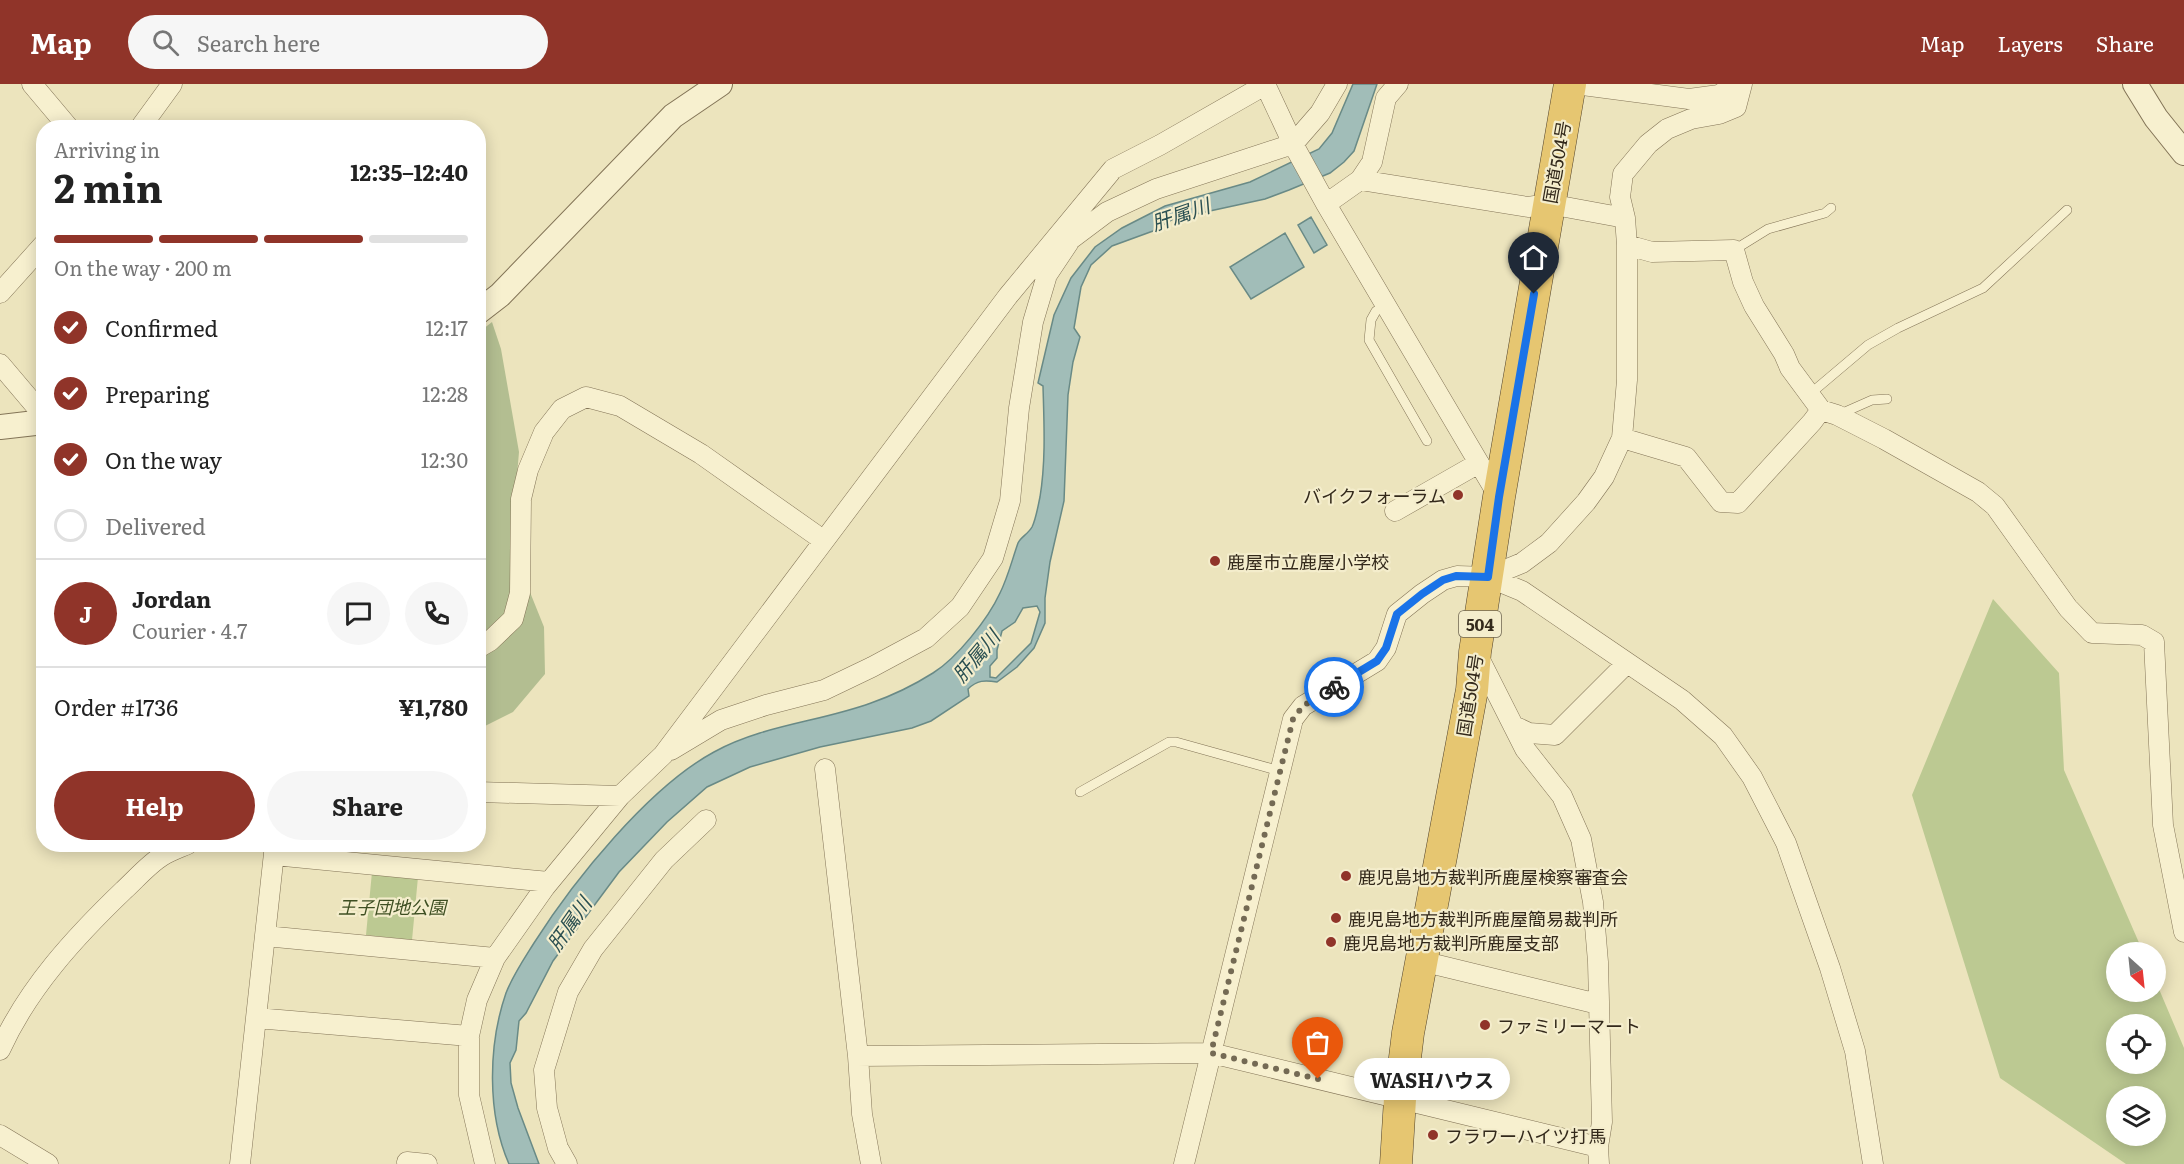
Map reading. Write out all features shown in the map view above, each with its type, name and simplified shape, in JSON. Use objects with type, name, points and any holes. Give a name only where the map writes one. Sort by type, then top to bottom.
[{"type":"highway","name":"国道504号","points":[[1396,1164],[1400,1099],[1408,1033],[1446,840],[1472,690],[1475,652],[1499,497],[1570,84]]},
{"type":"street","points":[[32,84],[62,120]]},
{"type":"street","points":[[146,120],[172,84]]},
{"type":"street","points":[[486,306],[500,295],[673,117],[720,84]]},
{"type":"street","points":[[484,1164],[469,1095],[469,1036],[477,1000],[495,958],[549,882],[620,796],[663,755],[1008,296],[1113,169],[1160,145],[1265,84],[1293,144],[1326,204],[1499,497]]},
{"type":"street","points":[[663,755],[721,720],[766,705],[824,690],[872,667],[926,638],[960,607],[993,558],[1010,501],[1019,408],[1033,322],[1047,275],[1071,239],[1107,212],[1155,189],[1293,144],[1320,113],[1337,84]]},
{"type":"street","points":[[1326,204],[1360,180],[1372,162],[1386,98],[1398,84]]},
{"type":"street","points":[[1575,84],[1689,99],[1719,95],[1736,84]]},
{"type":"street","points":[[1488,577],[1522,564],[1549,543],[1586,502],[1604,477],[1622,438],[1627,380],[1627,245],[1625,218],[1620,197],[1623,174],[1647,144],[1666,129],[1691,119],[1719,114],[1736,107],[1742,84]]},
{"type":"street","points":[[2135,84],[2156,118],[2184,153]]},
{"type":"street","points":[[1360,180],[1528,207],[1549,204],[1625,218]]},
{"type":"street","points":[[1627,245],[1652,252],[1734,250],[1743,282],[1754,306],[1790,368],[1823,406],[1953,477],[1995,506],[2068,608],[2092,633],[2142,635],[2154,642],[2163,825],[2184,932]]},
{"type":"street","points":[[0,293],[36,253]]},
{"type":"street","points":[[0,364],[36,407]]},
{"type":"street","points":[[486,643],[513,620],[520,592],[521,499],[528,470],[544,432],[562,409],[586,397],[620,406],[701,454],[824,540]]},
{"type":"street","points":[[1622,438],[1686,457],[1721,502],[1738,503],[1812,422],[1823,406]]},
{"type":"street","points":[[0,427],[36,423]]},
{"type":"street","points":[[1395,511],[1479,463]]},
{"type":"street","points":[[1184,1164],[1293,719],[1303,706],[1377,661],[1386,648],[1397,614],[1443,580],[1456,576],[1488,577],[1522,591],[1682,700],[1722,736],[1752,777],[1786,843],[1830,968],[1855,1051],[1873,1164]]},
{"type":"street","points":[[858,1056],[1211,1053],[1400,1099],[1598,1155],[1602,1122],[1598,962],[1593,902],[1581,839],[1562,796],[1525,749],[1475,652]]},
{"type":"street","points":[[1514,726],[1529,733],[1556,735],[1627,663]]},
{"type":"street","points":[[825,769],[858,1056],[862,1114],[871,1164]]},
{"type":"street","points":[[486,792],[620,796]]},
{"type":"street","points":[[567,1164],[558,1148],[547,1108],[544,1070],[568,992],[593,949],[664,860],[706,820]]},
{"type":"street","points":[[0,1050],[18,1014],[40,982],[69,947],[102,911],[160,857],[171,852]]},
{"type":"street","points":[[240,1164],[274,852]]},
{"type":"street","points":[[291,852],[549,882]]},
{"type":"street","points":[[265,936],[495,958]]},
{"type":"street","points":[[1421,962],[1598,1004]]},
{"type":"street","points":[[256,1018],[469,1036]]},
{"type":"street","points":[[0,1135],[48,1164]]},
{"type":"lane","points":[[1734,250],[1768,229],[1825,213],[1831,208]]},
{"type":"lane","points":[[1823,406],[1868,345],[1898,328],[1983,288],[2067,210]]},
{"type":"lane","points":[[1386,305],[1376,311],[1371,320],[1369,340],[1427,441]]},
{"type":"lane","points":[[1823,406],[1887,399]]},
{"type":"lane","points":[[1080,792],[1169,742],[1280,771]]},
{"type":"green space","points":[[492,322],[501,349],[519,452],[511,545],[544,627],[545,674],[513,712],[486,726],[486,327]]},
{"type":"green space","points":[[1993,599],[2059,673],[2064,770],[2139,942],[2106,942],[2106,1002],[2164,1002],[2184,1048],[2184,1164],[2126,1164],[2000,1078],[1912,795]]},
{"type":"green space","name":"王子団地公園","points":[[372,872],[418,877],[412,940],[366,935]]},
{"type":"water","name":"肝属川","points":[[1353,84],[1377,84],[1354,151],[1330,173],[1265,199],[1173,219],[1153,231],[1112,246],[1091,265],[1081,287],[1074,328],[1080,337],[1068,395],[1064,501],[1050,562],[1045,598],[1045,623],[1034,648],[1017,667],[997,682],[978,682],[968,689],[969,696],[931,721],[912,728],[820,747],[750,767],[707,787],[667,822],[619,872],[553,961],[526,1013],[519,1021],[516,1050],[510,1063],[511,1083],[539,1164],[509,1164],[497,1124],[492,1079],[500,1013],[515,973],[551,918],[591,864],[639,811],[664,788],[714,752],[771,730],[879,700],[926,677],[952,658],[971,637],[995,603],[1018,543],[1035,520],[1042,483],[1044,455],[1043,386],[1038,383],[1054,315],[1071,278],[1095,247],[1122,228],[1165,206],[1250,182],[1319,149],[1332,133]],"holes":[[[1037,606],[1040,612],[1031,643],[996,678],[990,677],[990,666],[997,658],[1002,631],[1015,622],[1023,608]]]},
{"type":"water","points":[[1311,217],[1327,245],[1314,253],[1298,225]]},
{"type":"water","points":[[1285,233],[1304,267],[1251,299],[1230,267]]},
{"type":"way so far","points":[[1318,1079],[1211,1053],[1293,719],[1303,706],[1334,687]]},
{"type":"place","name":"バイクフォーラム","points":[[1458,495]]},
{"type":"place","name":"鹿屋市立鹿屋小学校","points":[[1215,561]]},
{"type":"place","name":"鹿児島地方裁判所鹿屋検察審査会","points":[[1346,876]]},
{"type":"place","name":"鹿児島地方裁判所鹿屋簡易裁判所","points":[[1336,918]]},
{"type":"place","name":"鹿児島地方裁判所鹿屋支部","points":[[1331,942]]},
{"type":"place","name":"ファミリーマート","points":[[1485,1025]]},
{"type":"place","name":"WASHハウス","points":[[1318,1079]]},
{"type":"place","name":"フラワーハイツ打馬","points":[[1433,1135]]},
{"type":"route","points":[[1334,687],[1377,661],[1386,648],[1397,614],[1422,594],[1443,580],[1456,576],[1488,577],[1499,497],[1534,294]]}]
